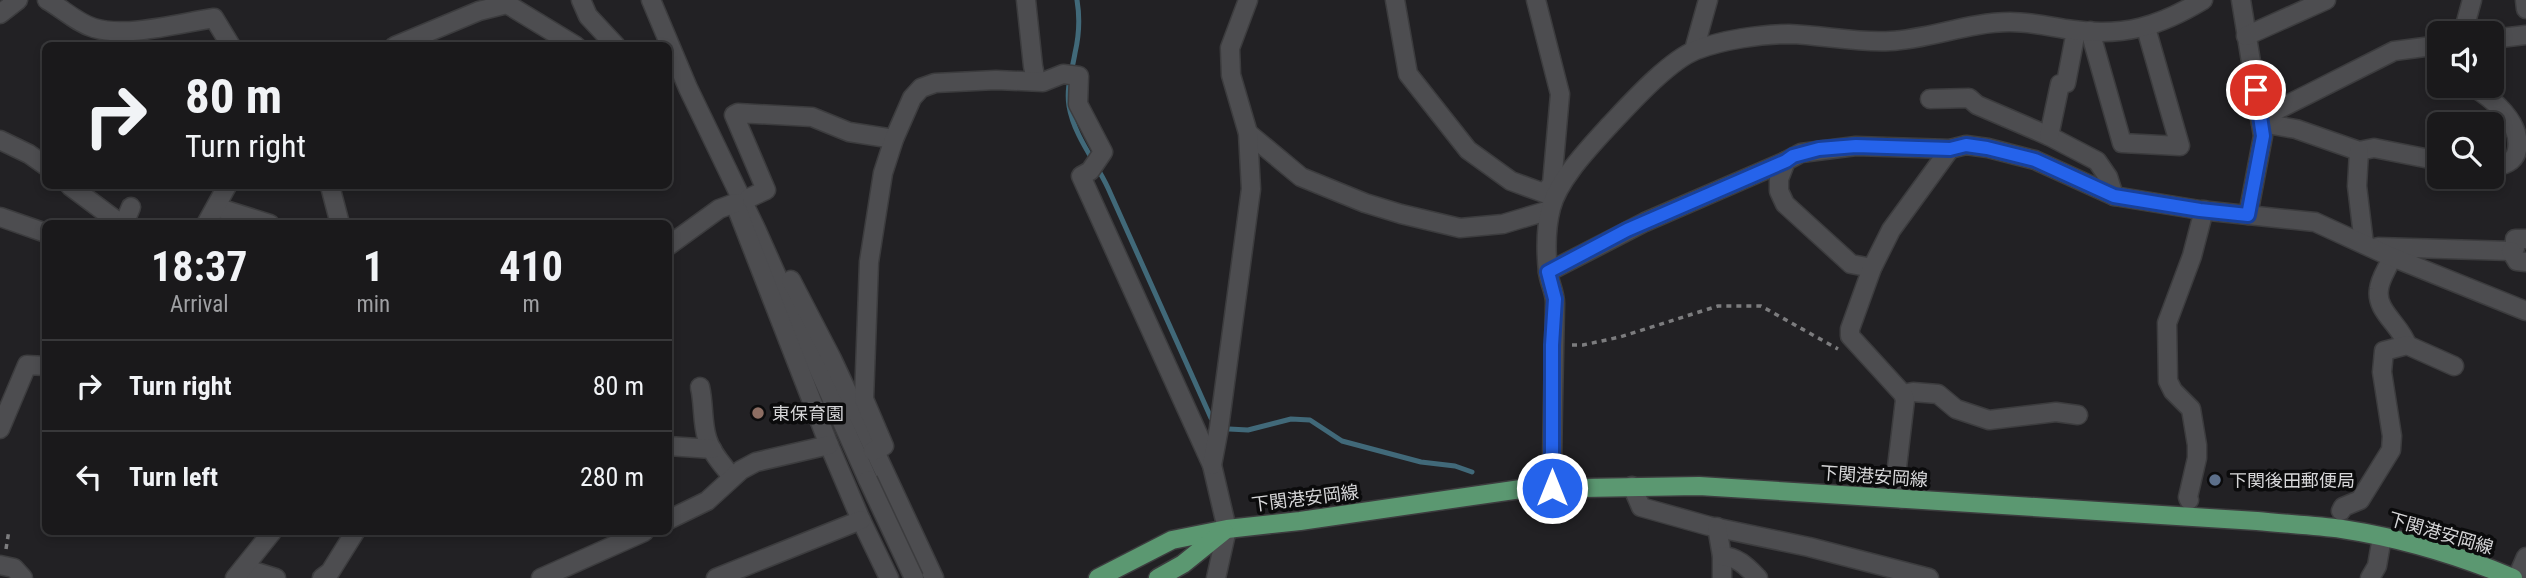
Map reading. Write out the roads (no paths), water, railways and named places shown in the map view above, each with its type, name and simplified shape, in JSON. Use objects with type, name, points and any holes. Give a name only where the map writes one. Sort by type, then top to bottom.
[{"type":"main road","name":"下関港安岡線","points":[[1098,578],[1172,540],[1227,529],[1521,489],[1632,486],[1711,487],[2256,521],[2341,529],[2459,557],[2515,578]]},
{"type":"main road","points":[[1158,578],[1183,564],[1227,529]]},
{"type":"street","points":[[0,14],[18,0]]},
{"type":"street","points":[[47,0],[85,24],[105,30],[136,30],[214,18],[229,42]]},
{"type":"street","points":[[582,0],[588,16],[612,42]]},
{"type":"street","points":[[651,0],[669,42]]},
{"type":"street","points":[[1026,0],[1032,66],[1037,81]]},
{"type":"street","points":[[1212,465],[1251,189],[1248,134],[1231,75],[1230,48],[1248,0]]},
{"type":"street","points":[[1395,0],[1408,74],[1468,150],[1511,181],[1544,193],[1552,184],[1560,94],[1536,0]]},
{"type":"street","points":[[1694,50],[1708,0]]},
{"type":"street","points":[[1552,488],[1552,345],[1555,299],[1548,272],[1550,210],[1555,194],[1617,117],[1645,89],[1694,50],[1763,35],[1792,34],[1842,41],[1916,40],[1956,29],[2008,22],[2035,23],[2083,31],[2146,28],[2178,16],[2203,0]]},
{"type":"street","points":[[2241,0],[2263,136],[2248,215]]},
{"type":"street","points":[[2246,36],[2326,0]]},
{"type":"street","points":[[2466,21],[2472,0]]},
{"type":"street","points":[[2525,0],[2526,9]]},
{"type":"street","points":[[405,42],[486,8],[507,4],[569,42]]},
{"type":"street","points":[[2083,31],[2122,143],[2180,146],[2146,28]]},
{"type":"street","points":[[2049,136],[2060,85],[2066,83],[2083,31]]},
{"type":"street","points":[[2504,38],[2526,35]]},
{"type":"street","points":[[2261,120],[2394,51],[2427,47]]},
{"type":"street","points":[[672,50],[757,229],[914,578]]},
{"type":"street","points":[[873,451],[884,446],[864,399],[869,262],[879,189],[894,139],[912,98],[921,88],[935,83],[1043,82],[1069,75],[1079,76],[1078,104],[1102,154],[1090,171],[1081,176],[1212,465],[1227,529],[1216,578]]},
{"type":"street","points":[[672,81],[688,88]]},
{"type":"street","points":[[1930,99],[1969,98],[2097,161],[2108,177],[2114,196]]},
{"type":"street","points":[[2490,98],[2502,112]]},
{"type":"street","points":[[672,243],[719,209],[766,190],[734,114],[812,117],[849,132],[894,139]]},
{"type":"street","points":[[2504,115],[2517,133],[2516,155],[2504,164]]},
{"type":"street","points":[[2261,120],[2320,136],[2359,151],[2374,148],[2427,158]]},
{"type":"street","points":[[1248,134],[1301,177],[1365,203],[1401,214],[1460,228],[1503,224],[1550,210]]},
{"type":"street","points":[[0,140],[42,163]]},
{"type":"street","points":[[715,142],[742,201],[832,359],[934,578]]},
{"type":"street","points":[[1548,272],[1655,217],[1793,156],[1819,149],[1856,146],[1950,149],[1966,145],[2013,153],[2096,186],[2114,196],[2204,210],[2315,222],[2392,257],[2526,311]]},
{"type":"street","points":[[1902,499],[1897,467],[1905,400],[1903,394],[1850,336],[1850,328],[1872,268],[1891,230],[1950,149]]},
{"type":"street","points":[[2359,151],[2357,186],[2367,245]]},
{"type":"street","points":[[1786,161],[1778,186],[1785,204],[1851,264],[1872,268]]},
{"type":"street","points":[[208,220],[225,189]]},
{"type":"street","points":[[331,189],[339,220]]},
{"type":"street","points":[[90,192],[125,218]]},
{"type":"street","points":[[742,201],[744,232],[829,445],[861,520],[890,578]]},
{"type":"street","points":[[216,206],[258,220]]},
{"type":"street","points":[[2189,500],[2197,445],[2191,409],[2168,381],[2167,323],[2192,256],[2204,210]]},
{"type":"street","points":[[0,218],[42,232]]},
{"type":"street","points":[[2367,245],[2520,262],[2515,239],[2526,239]]},
{"type":"street","points":[[2392,257],[2379,286],[2379,299],[2407,345]]},
{"type":"street","points":[[2341,511],[2343,507],[2360,500],[2391,450],[2392,436],[2382,372],[2384,351],[2407,345],[2454,366]]},
{"type":"street","points":[[0,429],[27,365],[42,366]]},
{"type":"street","points":[[700,387],[705,409],[706,436],[732,477]]},
{"type":"street","points":[[1903,394],[1938,394],[1956,409],[1989,421],[2056,412],[2078,415]]},
{"type":"street","points":[[672,518],[707,501],[732,477],[756,462],[829,445]]},
{"type":"street","points":[[672,446],[712,449]]},
{"type":"street","points":[[1632,486],[1642,507],[1929,578]]},
{"type":"street","points":[[716,578],[861,520]]},
{"type":"street","points":[[1717,527],[1722,556],[1722,578]]},
{"type":"street","points":[[239,573],[270,535]]},
{"type":"street","points":[[322,578],[330,572],[353,535]]},
{"type":"street","points":[[541,578],[637,535]]},
{"type":"street","points":[[2370,578],[2376,566],[2382,537]]},
{"type":"street","points":[[2515,578],[2526,557],[2518,551],[2526,540]]},
{"type":"street","points":[[1722,556],[1730,556],[1742,562],[1758,578]]},
{"type":"street","points":[[0,565],[14,568],[23,578]]},
{"type":"street","points":[[239,573],[275,578]]},
{"type":"waterway","points":[[1077,0],[1078,34],[1068,93],[1072,117],[1080,138],[1108,188],[1211,418]]},
{"type":"waterway","points":[[1229,429],[1248,430],[1291,419],[1310,420],[1342,441],[1421,462],[1455,466],[1472,472]]},
{"type":"place","name":"東保育園","points":[[758,413]]},
{"type":"place","name":"下関後田郵便局","points":[[2215,480]]}]
